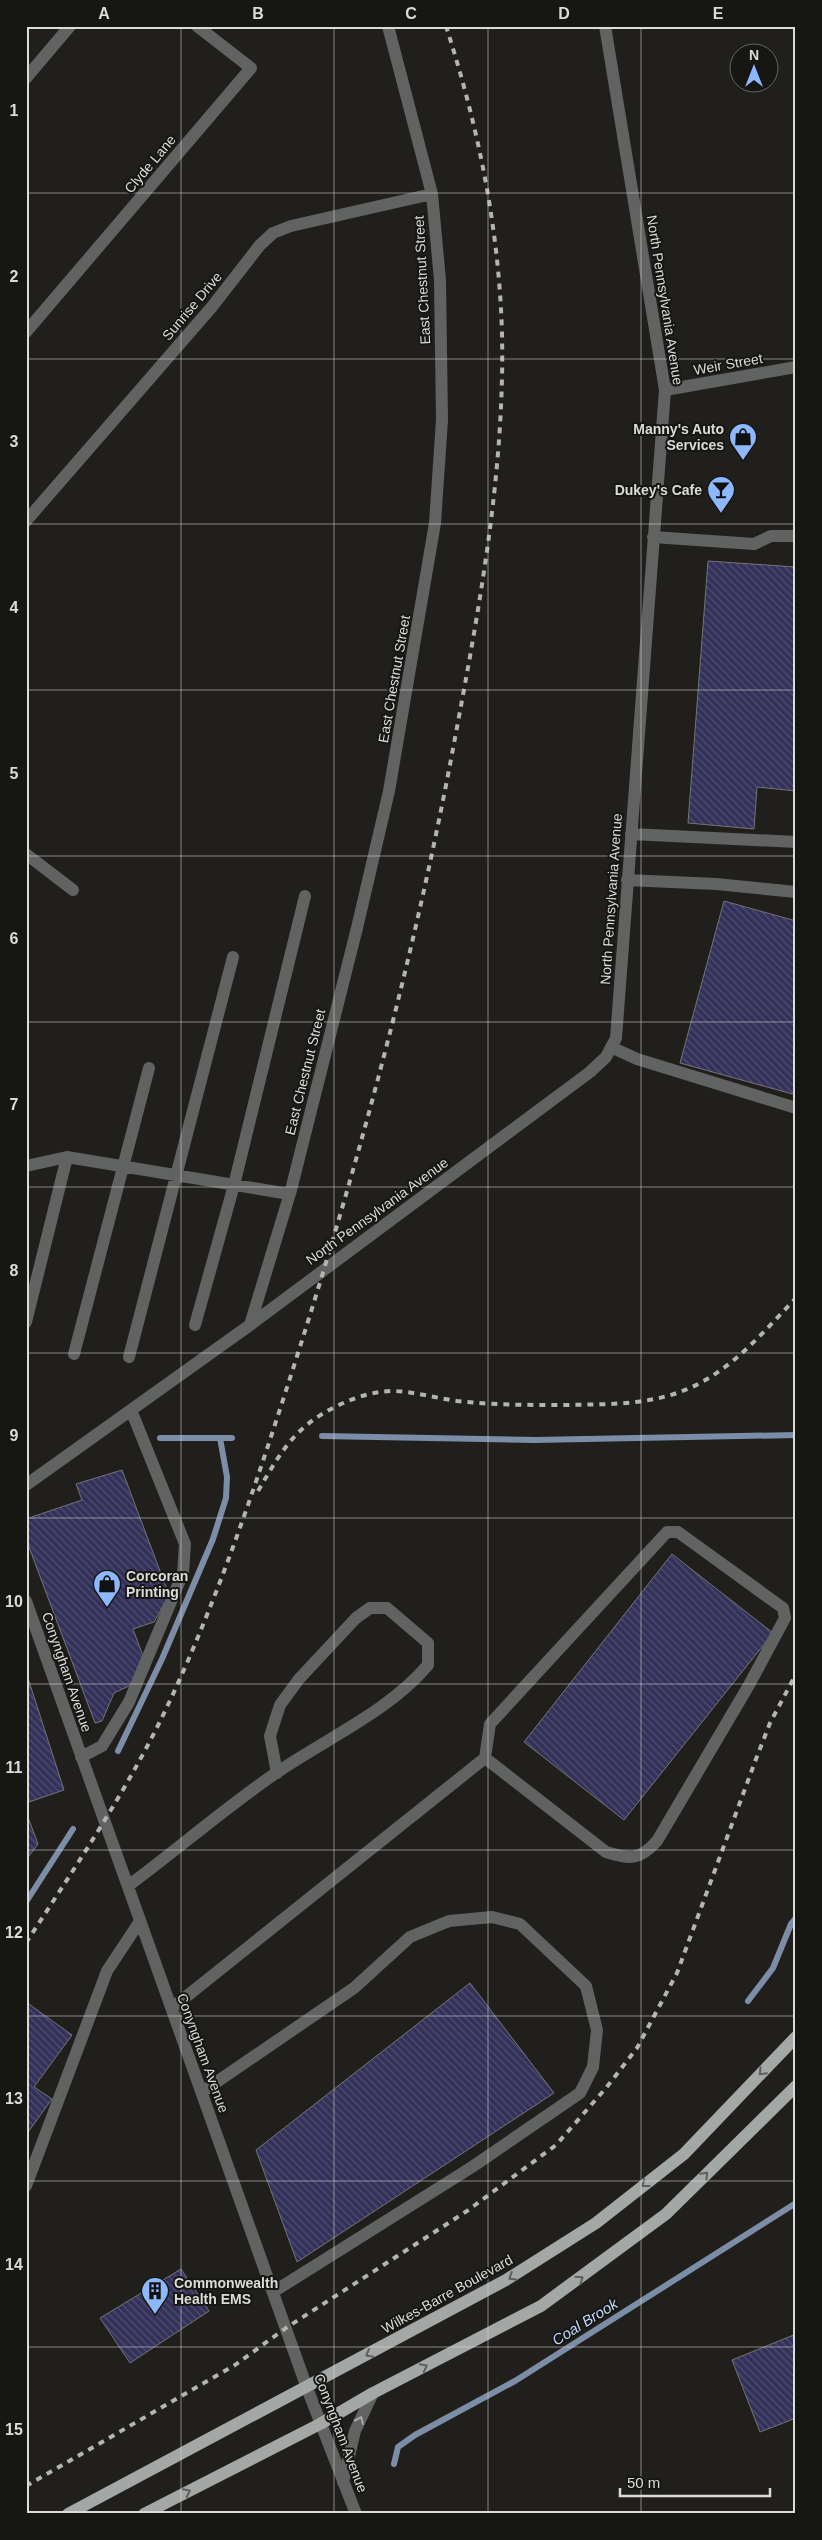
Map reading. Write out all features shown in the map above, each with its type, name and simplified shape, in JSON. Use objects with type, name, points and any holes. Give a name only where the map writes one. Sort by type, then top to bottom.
[{"type":"main road","name":"Wilkes-Barre Boulevard","points":[[68,2514],[506,2280],[596,2223],[684,2154],[796,2037]]},
{"type":"main road","points":[[144,2514],[320,2424],[373,2393],[541,2306],[666,2214],[796,2086]]},
{"type":"street","points":[[26,78],[70,26]]},
{"type":"street","name":"Clyde Lane","points":[[26,332],[251,68],[197,26]]},
{"type":"street","name":"East Chestnut Street","points":[[250,1325],[289,1194],[357,928],[389,791],[435,523],[442,420],[440,280],[432,194],[388,26]]},
{"type":"street","name":"North Pennsylvania Avenue","points":[[26,1485],[250,1325],[590,1072],[606,1057],[616,1038],[664,390],[605,26]]},
{"type":"street","name":"Sunrise Drive","points":[[26,521],[211,308],[260,245],[274,233],[291,226],[432,194]]},
{"type":"street","name":"Weir Street","points":[[664,390],[796,367]]},
{"type":"street","points":[[654,537],[754,544],[770,536],[796,536]]},
{"type":"street","points":[[631,834],[796,842]]},
{"type":"street","points":[[26,854],[72,890]]},
{"type":"street","points":[[627,880],[716,884],[796,892]]},
{"type":"street","points":[[195,1325],[234,1185],[305,896]]},
{"type":"street","points":[[130,1357],[233,957]]},
{"type":"street","points":[[611,1047],[637,1059],[796,1108]]},
{"type":"street","points":[[74,1354],[149,1068]]},
{"type":"street","points":[[26,1166],[67,1157],[289,1194]]},
{"type":"street","points":[[26,1322],[67,1157]]},
{"type":"street","points":[[81,1757],[102,1746],[129,1702],[183,1573],[185,1544],[131,1410]]},
{"type":"street","points":[[172,2008],[485,1758],[490,1724],[667,1532],[678,1532],[783,1608],[785,1618],[749,1685],[657,1841],[646,1854],[628,1858],[606,1852],[485,1758]]},
{"type":"street","name":"Conyngham Avenue","points":[[26,1601],[320,2424],[356,2514]]},
{"type":"street","points":[[128,1886],[276,1773],[373,1712],[419,1675],[428,1664],[428,1644],[386,1608],[370,1608],[356,1618],[299,1679],[280,1705],[270,1736],[276,1773]]},
{"type":"street","points":[[202,2092],[354,1988],[410,1937],[449,1921],[492,1917],[520,1924],[586,1986],[597,2030],[593,2067],[580,2093],[464,2172],[274,2292]]},
{"type":"street","points":[[26,2186],[107,1971],[140,1921]]},
{"type":"street","points":[[344,2482],[355,2431],[373,2393]]},
{"type":"building","points":[[708,561],[796,567],[796,791],[757,787],[754,829],[688,823]]},
{"type":"building","points":[[724,901],[796,921],[796,1095],[680,1063]]},
{"type":"building","name":"Corcoran Printing","points":[[122,1470],[169,1595],[154,1622],[133,1629],[144,1659],[133,1684],[114,1693],[102,1721],[95,1723],[26,1539],[26,1519],[82,1500],[76,1484]]},
{"type":"building","points":[[672,1554],[773,1633],[624,1820],[524,1742]]},
{"type":"building","points":[[26,1672],[64,1790],[26,1803]]},
{"type":"building","points":[[26,1812],[38,1844],[26,1860]]},
{"type":"building","points":[[470,1983],[554,2093],[297,2262],[256,2150]]},
{"type":"building","points":[[26,2002],[72,2035],[34,2087],[52,2099],[26,2135]]},
{"type":"building","name":"Commonwealth Health EMS","points":[[181,2269],[209,2311],[130,2363],[100,2318]]},
{"type":"building","points":[[796,2334],[796,2418],[760,2432],[732,2360]]},
{"type":"waterway","points":[[322,1436],[535,1440],[796,1435]]},
{"type":"waterway","points":[[160,1438],[232,1438]]},
{"type":"waterway","points":[[118,1751],[162,1659],[213,1539],[226,1498],[227,1477],[220,1438]]},
{"type":"waterway","points":[[26,1902],[73,1829]]},
{"type":"waterway","points":[[748,2001],[773,1968],[791,1924],[796,1918]]},
{"type":"waterway","name":"Coal Brook","points":[[394,2464],[398,2447],[415,2435],[515,2381],[796,2203]]},
{"type":"railway","points":[[26,1943],[100,1828],[135,1769],[186,1665],[222,1577],[284,1396],[344,1202],[365,1128],[421,904],[452,754],[480,597],[494,492],[502,386],[500,294],[491,216],[477,139],[446,26]]},
{"type":"railway","points":[[258,1491],[283,1451],[300,1431],[324,1413],[352,1399],[373,1393],[394,1391],[457,1401],[524,1405],[616,1404],[650,1400],[684,1391],[727,1366],[796,1298]]},
{"type":"railway","points":[[26,2486],[235,2365],[286,2328],[467,2211],[556,2145],[606,2088],[637,2048],[677,1973],[770,1723],[796,1674]]},
{"type":"place","name":"Manny's Auto Services","points":[[743,461]]},
{"type":"place","name":"Dukey's Cafe","points":[[721,514]]},
{"type":"place","name":"Corcoran Printing","points":[[107,1608]]},
{"type":"place","name":"Commonwealth Health EMS","points":[[155,2315]]}]
